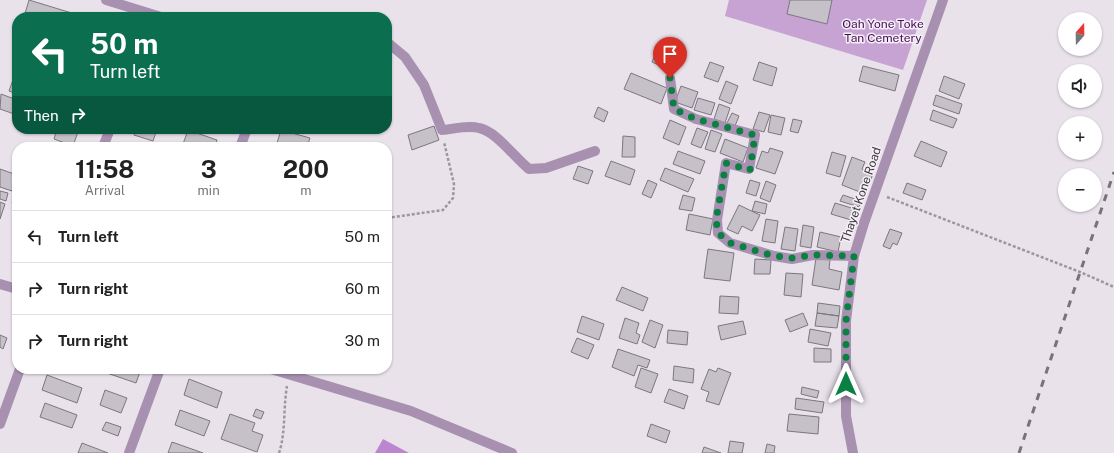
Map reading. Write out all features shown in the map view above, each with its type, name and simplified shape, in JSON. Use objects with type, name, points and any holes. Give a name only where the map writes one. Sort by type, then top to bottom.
[{"type":"street","points":[[106,0],[143,12]]},
{"type":"street","name":"Thayet Kone Road","points":[[853,453],[846,416],[846,321],[854,256],[875,192],[944,0]]},
{"type":"street","points":[[392,46],[405,57],[424,85],[442,130],[470,127],[489,131],[518,161],[530,169],[546,168],[595,151]]},
{"type":"street","points":[[670,78],[674,109],[696,119],[755,135],[750,170],[726,163],[716,220],[718,233],[730,243],[774,256],[792,258],[813,255],[854,256]]},
{"type":"street","points":[[0,284],[12,288]]},
{"type":"street","points":[[0,424],[18,374]]},
{"type":"street","points":[[129,453],[158,374]]},
{"type":"street","points":[[289,374],[411,411],[512,453]]},
{"type":"path","points":[[392,217],[443,210],[453,198],[454,184],[442,130]]},
{"type":"path","points":[[875,192],[1080,272],[1114,287]]},
{"type":"path","points":[[279,453],[284,439],[284,402],[289,374]]},
{"type":"green space","name":"Oah Yone Toke Tan Cemetery","points":[[729,0],[927,0],[903,70],[725,16]]},
{"type":"shaded area","points":[[383,439],[409,453],[375,453]]},
{"type":"building","points":[[29,0],[68,12],[25,12]]},
{"type":"building","points":[[790,0],[832,0],[827,24],[787,14]]},
{"type":"building","points":[[659,45],[672,51],[665,68],[652,62]]},
{"type":"building","points":[[710,62],[724,67],[718,82],[704,77]]},
{"type":"building","points":[[759,62],[777,68],[772,86],[753,80]]},
{"type":"building","points":[[863,66],[899,75],[895,91],[859,81]]},
{"type":"building","points":[[631,73],[667,88],[661,104],[624,89]]},
{"type":"building","points":[[944,76],[965,84],[959,99],[939,91]]},
{"type":"building","points":[[726,81],[738,86],[731,104],[719,99]]},
{"type":"building","points":[[12,82],[12,92],[9,91]]},
{"type":"building","points":[[681,86],[698,92],[692,108],[675,102]]},
{"type":"building","points":[[1,94],[12,98],[12,113],[0,109]]},
{"type":"building","points":[[936,95],[962,104],[959,114],[933,105]]},
{"type":"building","points":[[698,98],[715,103],[711,115],[694,110]]},
{"type":"building","points":[[719,104],[730,108],[725,123],[714,119]]},
{"type":"building","points":[[598,107],[608,112],[604,122],[594,117]]},
{"type":"building","points":[[933,110],[957,119],[953,128],[930,120]]},
{"type":"building","points":[[759,112],[770,115],[764,132],[753,129]]},
{"type":"building","points":[[732,113],[739,116],[735,126],[727,123]]},
{"type":"building","points":[[771,115],[785,118],[781,135],[768,132]]},
{"type":"building","points":[[793,119],[802,121],[798,133],[790,131]]},
{"type":"building","points":[[670,120],[686,127],[679,145],[663,138]]},
{"type":"building","points":[[434,126],[439,140],[412,150],[408,135]]},
{"type":"building","points":[[697,128],[708,132],[701,148],[691,144]]},
{"type":"building","points":[[711,130],[722,134],[715,152],[705,149]]},
{"type":"building","points":[[56,134],[77,134],[74,142],[62,142],[54,139]]},
{"type":"building","points":[[134,134],[155,134],[153,141]]},
{"type":"building","points":[[187,134],[200,134],[217,140],[216,142],[184,142]]},
{"type":"building","points":[[280,134],[296,134],[310,138],[309,142],[277,142]]},
{"type":"building","points":[[623,136],[635,137],[635,157],[622,157]]},
{"type":"building","points":[[725,139],[748,148],[743,162],[720,153]]},
{"type":"building","points":[[921,141],[947,152],[941,167],[914,156]]},
{"type":"building","points":[[770,148],[783,152],[775,174],[756,168],[762,151],[768,153]]},
{"type":"building","points":[[678,151],[705,161],[700,174],[673,164]]},
{"type":"building","points":[[832,152],[846,156],[840,177],[826,173]]},
{"type":"building","points":[[852,157],[865,162],[862,169],[873,174],[865,194],[842,185]]},
{"type":"building","points":[[611,161],[635,170],[630,185],[605,176]]},
{"type":"building","points":[[578,166],[593,171],[588,184],[573,179]]},
{"type":"building","points":[[665,168],[694,179],[688,192],[660,180]]},
{"type":"building","points":[[0,169],[12,173],[12,191],[0,187]]},
{"type":"building","points":[[648,180],[657,184],[651,198],[642,194]]},
{"type":"building","points":[[750,180],[760,183],[756,196],[746,193]]},
{"type":"building","points":[[766,181],[776,185],[770,202],[760,198]]},
{"type":"building","points":[[907,183],[926,190],[922,200],[903,193]]},
{"type":"building","points":[[0,191],[8,193],[6,201],[0,199]]},
{"type":"building","points":[[683,195],[695,198],[692,211],[679,209]]},
{"type":"building","points":[[843,195],[861,201],[859,207],[840,201]]},
{"type":"building","points":[[755,201],[767,204],[765,214],[752,211]]},
{"type":"building","points":[[0,202],[5,204],[0,219]]},
{"type":"building","points":[[835,203],[855,209],[851,220],[831,214]]},
{"type":"building","points":[[739,205],[760,215],[752,231],[742,226],[738,234],[727,229]]},
{"type":"building","points":[[689,214],[713,219],[710,235],[686,230]]},
{"type":"building","points":[[766,219],[778,221],[775,243],[762,241]]},
{"type":"building","points":[[803,225],[814,227],[811,248],[800,246]]},
{"type":"building","points":[[785,227],[798,229],[795,251],[781,249]]},
{"type":"building","points":[[890,229],[902,233],[897,245],[893,243],[890,249],[883,246]]},
{"type":"building","points":[[820,232],[841,237],[838,252],[817,247]]},
{"type":"building","points":[[708,249],[734,253],[730,281],[704,278]]},
{"type":"building","points":[[816,258],[830,260],[829,269],[842,272],[839,290],[812,285]]},
{"type":"building","points":[[755,259],[771,260],[770,274],[754,274]]},
{"type":"building","points":[[786,273],[803,274],[801,297],[784,295]]},
{"type":"building","points":[[622,287],[648,298],[643,311],[616,300]]},
{"type":"building","points":[[720,296],[739,297],[738,314],[719,313]]},
{"type":"building","points":[[818,303],[840,306],[839,316],[817,313]]},
{"type":"building","points":[[803,313],[808,325],[790,332],[785,320]]},
{"type":"building","points":[[817,313],[839,316],[837,328],[815,326]]},
{"type":"building","points":[[582,316],[604,324],[599,340],[577,332]]},
{"type":"building","points":[[625,318],[639,323],[636,333],[640,335],[637,344],[619,338]]},
{"type":"building","points":[[650,320],[663,325],[655,348],[642,342]]},
{"type":"building","points":[[743,321],[746,334],[721,340],[718,326]]},
{"type":"building","points":[[810,329],[831,333],[828,346],[808,342]]},
{"type":"building","points":[[668,330],[688,332],[687,345],[667,343]]},
{"type":"building","points":[[0,335],[7,338],[3,349],[0,347]]},
{"type":"building","points":[[577,338],[594,345],[588,359],[571,352]]},
{"type":"building","points":[[814,348],[831,349],[831,362],[814,362]]},
{"type":"building","points":[[618,349],[650,360],[647,368],[638,365],[634,376],[612,367]]},
{"type":"building","points":[[674,366],[694,369],[693,383],[673,380]]},
{"type":"building","points":[[641,368],[658,374],[651,393],[635,387]]},
{"type":"building","points":[[718,368],[731,373],[719,405],[706,401],[709,392],[701,389],[709,369],[716,372]]},
{"type":"building","points":[[110,374],[139,374],[136,383]]},
{"type":"building","points":[[47,375],[82,388],[77,403],[42,390]]},
{"type":"building","points":[[189,379],[222,392],[217,408],[184,395]]},
{"type":"building","points":[[802,387],[819,391],[817,398],[801,394]]},
{"type":"building","points":[[669,389],[688,396],[684,409],[664,402]]},
{"type":"building","points":[[105,390],[127,398],[121,413],[100,405]]},
{"type":"building","points":[[796,398],[824,402],[822,413],[795,409]]},
{"type":"building","points":[[45,403],[77,415],[72,428],[40,417]]},
{"type":"building","points":[[256,409],[264,412],[261,419],[253,416]]},
{"type":"building","points":[[180,410],[210,421],[204,436],[175,425]]},
{"type":"building","points":[[230,414],[255,423],[252,431],[263,435],[257,452],[221,439]]},
{"type":"building","points":[[789,414],[819,417],[818,434],[787,431]]},
{"type":"building","points":[[106,422],[121,427],[118,436],[102,430]]},
{"type":"building","points":[[651,424],[670,431],[666,443],[647,436]]},
{"type":"building","points":[[730,441],[744,443],[742,453],[728,453]]},
{"type":"building","points":[[172,442],[203,453],[168,453]]},
{"type":"building","points":[[82,443],[108,453],[78,453]]},
{"type":"building","points":[[767,444],[775,446],[774,453],[765,453]]},
{"type":"building","points":[[704,447],[721,453],[702,453]]},
{"type":"railway","points":[[1019,453],[1114,172]]},
{"type":"route","points":[[670,78],[674,109],[696,119],[755,135],[750,170],[726,163],[716,220],[718,233],[730,243],[774,256],[792,258],[813,255],[854,256],[846,321],[846,384]]}]
